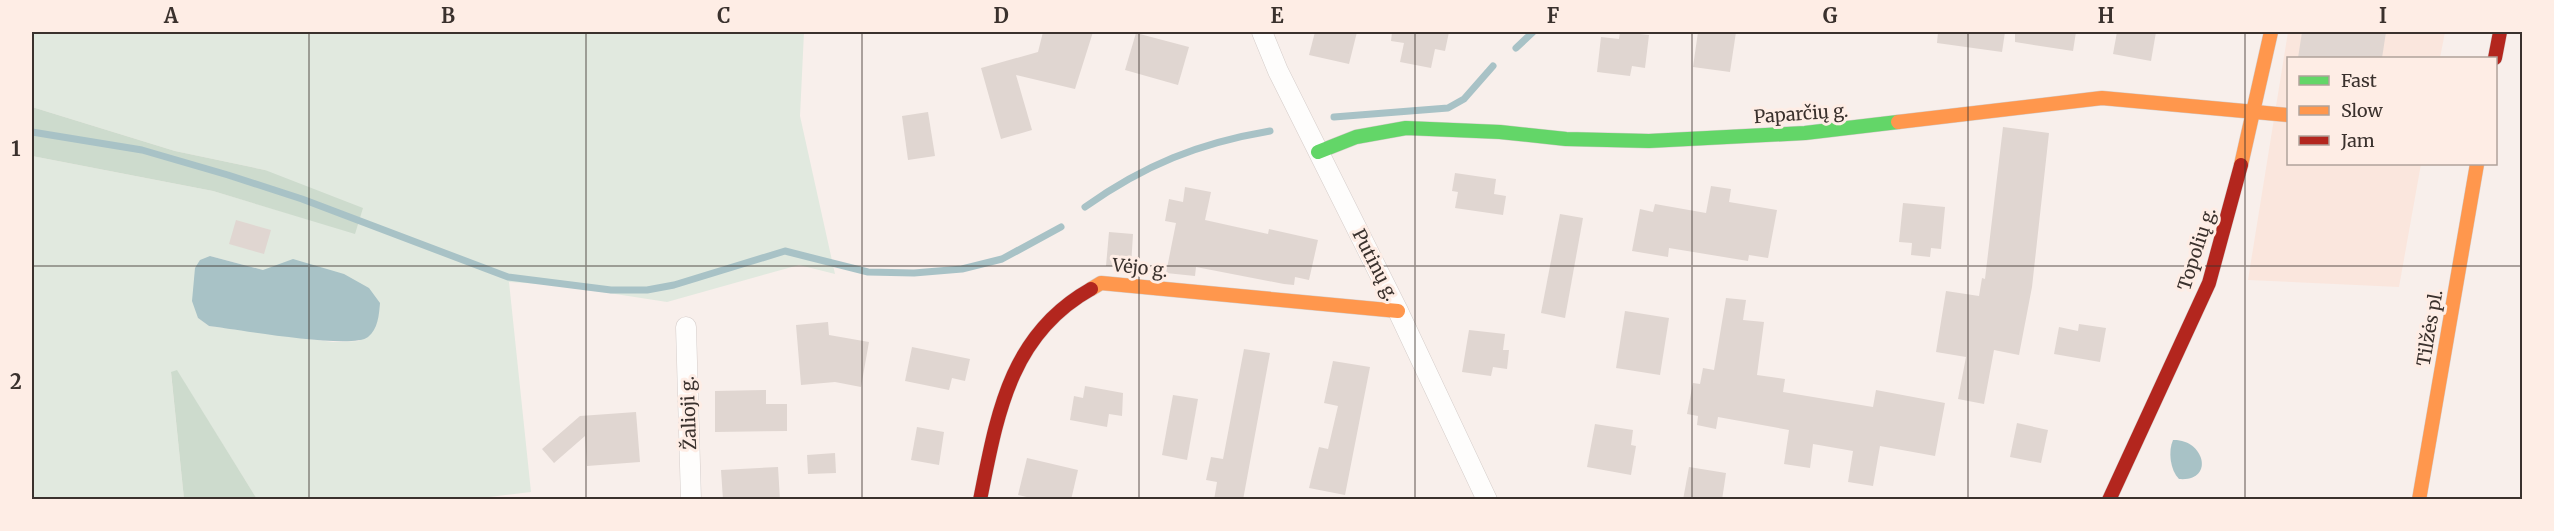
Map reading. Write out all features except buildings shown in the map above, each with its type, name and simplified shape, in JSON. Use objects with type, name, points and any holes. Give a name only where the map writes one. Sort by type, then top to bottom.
[{"type":"main road","name":"Topolių g.","points":[[2109,500],[2209,283],[2254,112],[2271,32]]},
{"type":"main road","points":[[2495,57],[2500,32]]},
{"type":"main road","name":"Paparčių g.","points":[[1318,152],[1356,137],[1406,128],[1648,141],[1804,133],[2102,98],[2287,115]]},
{"type":"main road","name":"Tilžės pl.","points":[[2419,500],[2477,165]]},
{"type":"main road","name":"Vėjo g.","points":[[980,500],[997,414],[1011,376],[1032,343],[1069,302],[1101,283],[1398,311]]},
{"type":"street","name":"Putinų g.","points":[[1262,32],[1278,71],[1398,311],[1487,500]]},
{"type":"street","name":"Žalioji g.","points":[[686,327],[691,500]]},
{"type":"shaded area","points":[[32,32],[804,32],[800,116],[835,274],[799,265],[667,302],[557,285],[509,282],[531,492],[464,500],[257,499],[177,371],[171,373],[184,499],[32,499],[32,156],[213,191],[355,233],[265,170],[175,151],[32,107]],"holes":[[[210,256],[263,270],[360,341],[333,342],[209,326],[198,318]]]},
{"type":"shaded area","points":[[2288,32],[2445,32],[2440,57],[2287,57],[2287,165],[2421,165],[2399,287],[2248,280]]},
{"type":"green space","points":[[32,107],[175,151],[265,170],[363,208],[355,234],[213,191],[32,156]]},
{"type":"green space","points":[[177,370],[257,499],[184,499],[171,372]]},
{"type":"water","points":[[210,256],[263,270],[293,259],[344,274],[369,288],[380,303],[376,326],[368,337],[340,341],[209,326],[198,318],[192,301],[195,268],[200,260]]},
{"type":"water","points":[[2173,440],[2192,446],[2198,453],[2202,460],[2198,474],[2190,478],[2179,479],[2176,475],[2171,460]]},
{"type":"waterway","points":[[1516,48],[1533,32]]},
{"type":"waterway","points":[[1334,117],[1448,108],[1464,99],[1493,66]]},
{"type":"waterway","points":[[1085,207],[1129,179],[1173,158],[1219,142],[1270,131]]},
{"type":"waterway","points":[[32,132],[142,150],[228,175],[302,199],[508,277],[611,290],[647,290],[674,285],[785,251],[868,272],[914,273],[962,269],[1002,259],[1061,227]]},
{"type":"traffic: fast","points":[[1318,152],[1356,137],[1406,128],[1500,132],[1566,139],[1649,141],[1805,133],[1898,122]]},
{"type":"traffic: slow","points":[[2241,165],[2271,32]]},
{"type":"traffic: slow","points":[[1898,122],[2102,98],[2287,115]]},
{"type":"traffic: slow","points":[[2419,500],[2477,165]]},
{"type":"traffic: slow","points":[[1091,289],[1101,283],[1398,311]]},
{"type":"traffic: jam","points":[[2495,57],[2500,32]]},
{"type":"traffic: jam","points":[[2109,500],[2209,283],[2241,165]]},
{"type":"traffic: jam","points":[[980,500],[1001,408],[1024,354],[1041,330],[1063,308],[1091,289]]}]
